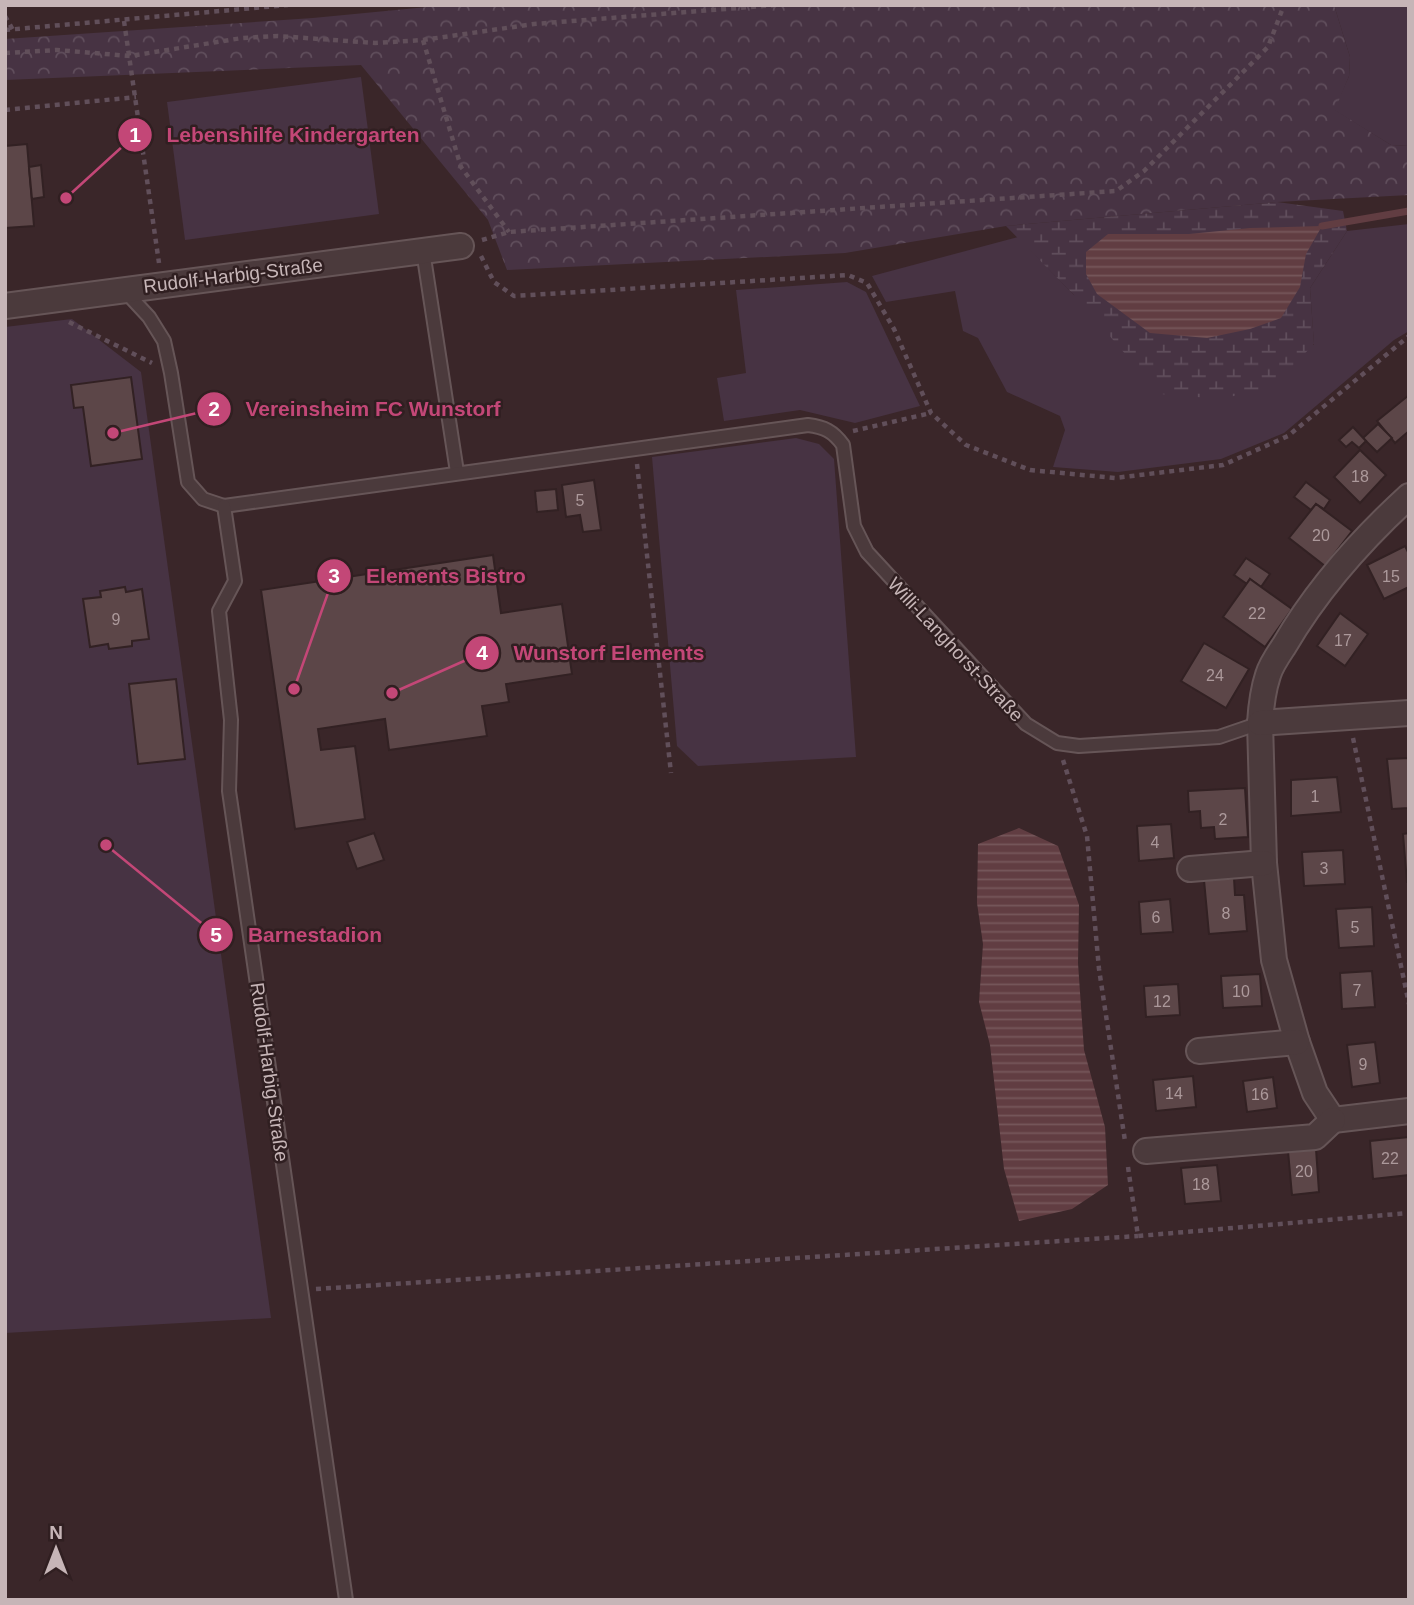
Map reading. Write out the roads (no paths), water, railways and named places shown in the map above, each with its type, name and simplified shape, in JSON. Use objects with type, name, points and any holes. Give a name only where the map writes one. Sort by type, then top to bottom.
[{"type":"street","name":"Rudolf-Harbig-Straße","points":[[5,306],[461,246]]},
{"type":"street","points":[[1333,1120],[1315,1093],[1297,1042],[1274,960],[1264,863],[1261,705],[1268,673],[1293,630],[1383,520],[1409,496]]},
{"type":"street","name":"Willi-Langhorst-Straße","points":[[1260,723],[1409,713]]},
{"type":"street","points":[[1190,869],[1264,863]]},
{"type":"street","points":[[1199,1051],[1297,1042]]},
{"type":"street","points":[[1133,1157],[1315,1137],[1333,1120],[1409,1111]]},
{"type":"lane","points":[[124,289],[149,317],[164,341],[172,373],[188,482],[203,499],[223,506],[457,472],[423,251]]},
{"type":"lane","name":"Willi-Langhorst-Straße","points":[[457,472],[808,425],[822,426],[839,440],[854,526],[867,552],[1027,724],[1057,743],[1079,746],[1219,737],[1260,723]]},
{"type":"lane","name":"Rudolf-Harbig-Straße","points":[[223,506],[235,581],[219,611],[231,720],[229,791],[346,1600]]},
{"type":"waterway","points":[[1322,226],[1409,211]]},
{"type":"place","name":"Lebenshilfe Kindergarten","points":[[66,198]]},
{"type":"place","name":"Vereinsheim FC Wunstorf","points":[[113,433]]},
{"type":"place","name":"Elements Bistro","points":[[294,689]]},
{"type":"place","name":"Wunstorf Elements","points":[[392,693]]},
{"type":"place","name":"Barnestadion","points":[[106,845]]}]
